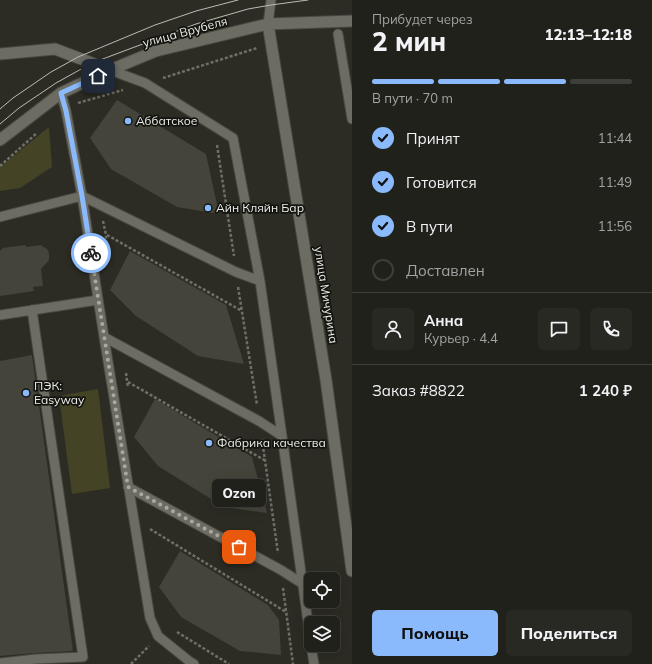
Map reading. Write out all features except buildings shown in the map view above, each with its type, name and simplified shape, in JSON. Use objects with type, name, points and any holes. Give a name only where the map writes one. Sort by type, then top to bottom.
[{"type":"street","name":"улица Врубеля","points":[[0,140],[61,93],[110,70],[156,51],[268,24],[352,21]]},
{"type":"street","name":"улица Мичурина","points":[[268,24],[326,380],[352,571]]},
{"type":"street","points":[[0,54],[55,49],[110,70]]},
{"type":"lane","points":[[268,24],[271,0]]},
{"type":"lane","points":[[338,34],[352,119]]},
{"type":"lane","points":[[110,70],[146,83],[233,138],[260,281],[307,616]]},
{"type":"lane","points":[[61,93],[66,111],[82,196],[150,618],[158,636],[194,664]]},
{"type":"lane","points":[[0,217],[82,196],[236,272],[260,281]]},
{"type":"lane","points":[[0,315],[98,300]]},
{"type":"lane","points":[[0,663],[36,659],[83,657],[32,310]]},
{"type":"lane","points":[[104,336],[259,421],[282,436]]},
{"type":"lane","points":[[128,487],[281,570],[303,584]]},
{"type":"lane","points":[[312,652],[314,664]]},
{"type":"path","points":[[66,111],[78,104],[252,50],[271,41]]},
{"type":"path","points":[[0,166],[39,131]]},
{"type":"path","points":[[211,141],[218,145],[242,312],[266,461],[292,664]]},
{"type":"path","points":[[100,204],[106,235],[107,259]]},
{"type":"path","points":[[106,235],[242,312]]},
{"type":"path","points":[[120,345],[128,382],[128,389]]},
{"type":"path","points":[[128,382],[266,461]]},
{"type":"path","points":[[150,536],[149,529],[286,612]]},
{"type":"path","points":[[171,628],[229,664]]},
{"type":"shaded area","points":[[49,127],[52,167],[20,188],[0,191],[0,167]]},
{"type":"shaded area","points":[[98,389],[110,488],[72,494],[59,396]]},
{"type":"tram line","points":[[0,109],[13,98],[51,72],[78,57],[155,25],[196,11],[238,0]]},
{"type":"tram line","points":[[0,124],[19,108],[56,83],[92,63],[196,24],[248,9],[308,0]]},
{"type":"way so far","points":[[91,253],[128,487],[239,547]]},
{"type":"place","name":"Аббатское","points":[[128,121]]},
{"type":"place","name":"Айн Кляйн Бар","points":[[208,208]]},
{"type":"place","name":"ПЭК: Easyway","points":[[26,393]]},
{"type":"place","name":"Фабрика качества","points":[[209,443]]},
{"type":"place","name":"Ozon","points":[[239,547]]},
{"type":"route","points":[[91,253],[82,196],[66,111],[61,93],[98,76]]}]
